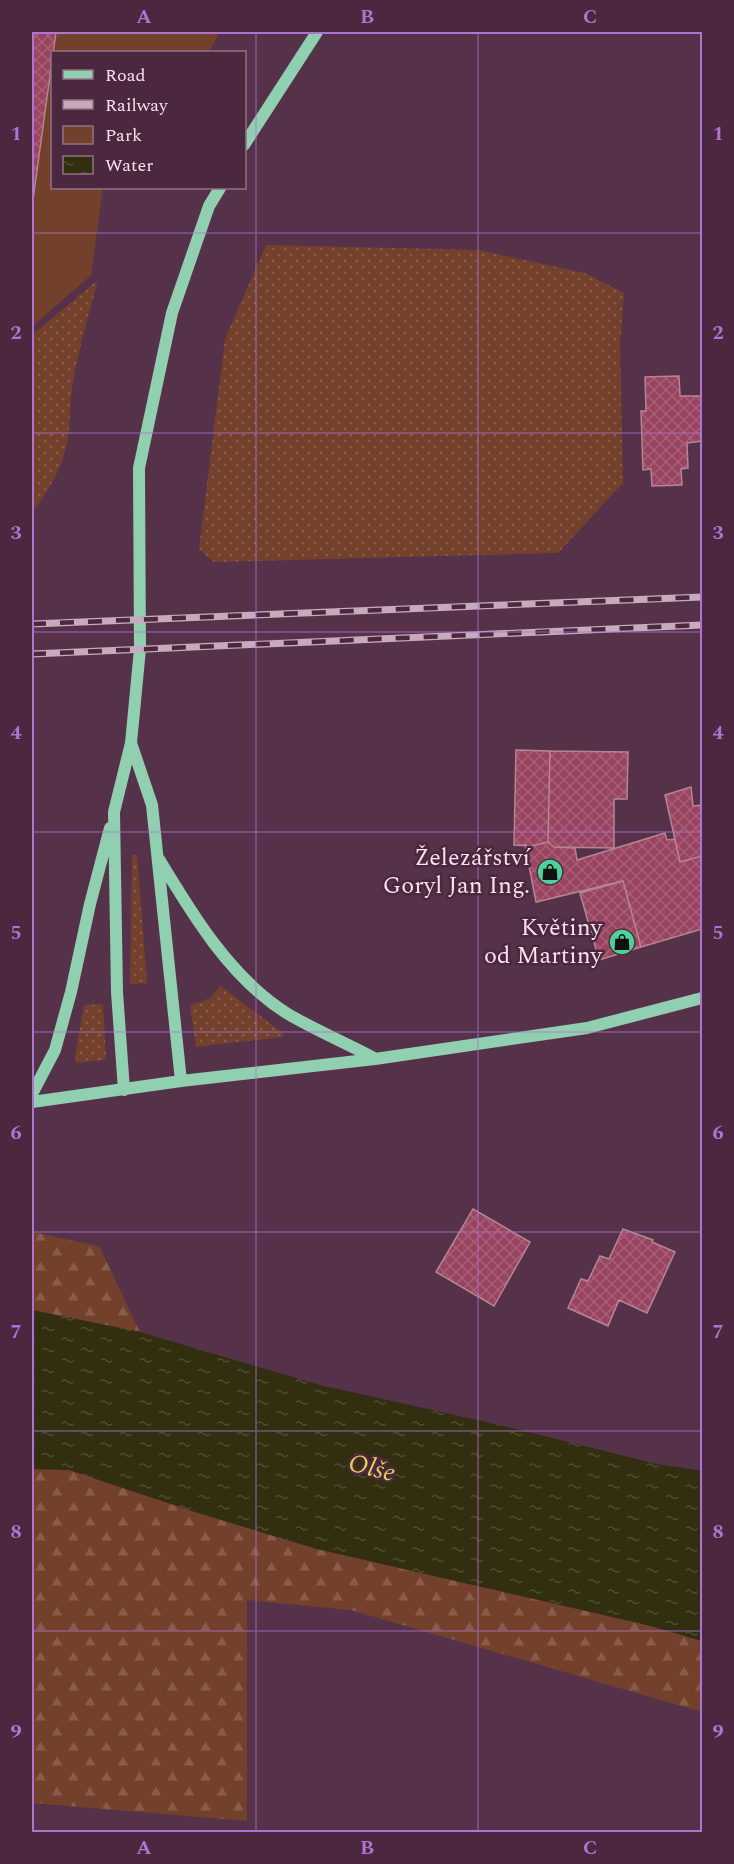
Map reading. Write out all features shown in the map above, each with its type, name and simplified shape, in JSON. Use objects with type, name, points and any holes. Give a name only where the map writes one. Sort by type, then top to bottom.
[{"type":"street","points":[[246,142],[317,32]]},
{"type":"street","points":[[32,1094],[55,1050],[131,743],[140,649],[138,468],[172,313],[209,206],[219,189]]},
{"type":"street","points":[[131,743],[152,805],[181,1081]]},
{"type":"street","points":[[114,812],[117,993],[123,1090]]},
{"type":"street","points":[[157,856],[197,921],[231,964],[259,991],[287,1013],[375,1059]]},
{"type":"street","points":[[32,1102],[181,1081],[375,1059],[587,1028],[702,998]]},
{"type":"green space","points":[[32,32],[220,32],[210,51],[51,51],[51,189],[103,189],[91,275],[32,327]]},
{"type":"green space","points":[[266,245],[478,250],[585,273],[624,293],[620,346],[623,483],[558,553],[214,562],[199,549],[225,339]]},
{"type":"green space","points":[[98,280],[74,374],[65,453],[51,484],[32,513],[32,335]]},
{"type":"green space","points":[[137,855],[147,983],[130,984],[132,856]]},
{"type":"green space","points":[[221,986],[284,1034],[283,1037],[196,1047],[190,1005],[209,999]]},
{"type":"green space","points":[[103,1004],[106,1058],[76,1063],[75,1056],[84,1005]]},
{"type":"green space","points":[[32,1232],[99,1246],[140,1332],[32,1310]]},
{"type":"green space","points":[[32,1469],[69,1470],[317,1549],[647,1625],[702,1641],[702,1712],[351,1610],[247,1600],[247,1821],[32,1803]]},
{"type":"water","name":"Olše","points":[[32,1310],[140,1332],[320,1385],[500,1425],[657,1464],[702,1471],[702,1641],[647,1625],[317,1549],[69,1470],[32,1469]]},
{"type":"building","points":[[32,32],[56,32],[53,51],[51,51],[51,68],[32,207]]},
{"type":"building","points":[[679,376],[680,396],[701,396],[702,441],[687,443],[688,468],[681,469],[682,485],[652,486],[651,469],[643,470],[641,411],[646,411],[645,377]]},
{"type":"building","points":[[516,750],[550,751],[548,842],[532,846],[514,845]]},
{"type":"building","points":[[550,751],[628,752],[627,799],[614,799],[614,848],[554,847],[548,842]]},
{"type":"building","points":[[691,787],[693,806],[702,805],[702,856],[680,862],[665,795]]},
{"type":"building","points":[[665,833],[667,840],[675,839],[680,862],[702,856],[702,929],[641,947],[623,881],[536,902],[525,845],[532,846],[548,842],[554,847],[575,848],[577,860]]},
{"type":"building","points":[[623,881],[641,947],[599,960],[580,893]]},
{"type":"building","points":[[473,1209],[530,1242],[494,1306],[436,1272]]},
{"type":"building","points":[[623,1229],[653,1240],[652,1242],[675,1252],[647,1313],[619,1300],[608,1326],[568,1308],[581,1279],[588,1281],[600,1256],[609,1259]]},
{"type":"railway","points":[[32,624],[702,597]]},
{"type":"railway","points":[[32,654],[702,625]]},
{"type":"place","name":"Železářství Goryl Jan Ing.","points":[[550,872]]},
{"type":"place","name":"Květiny od Martiny","points":[[622,942]]}]
